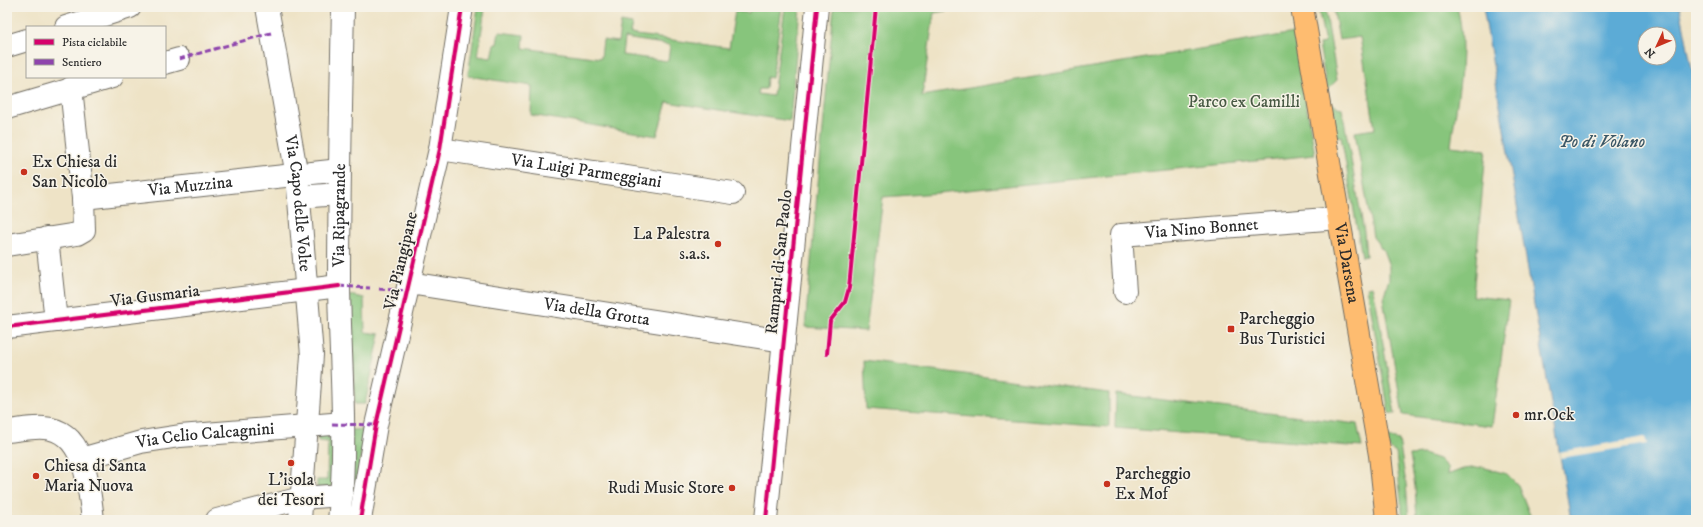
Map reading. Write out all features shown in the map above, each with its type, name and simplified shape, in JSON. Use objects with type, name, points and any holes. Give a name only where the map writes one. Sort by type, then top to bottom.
[{"type":"main road","name":"Via Darsena","points":[[1302,7],[1380,455],[1387,520]]},
{"type":"street","points":[[69,26],[130,7]]},
{"type":"street","name":"Via Capo delle Volte","points":[[267,7],[298,186],[312,355],[300,520]]},
{"type":"street","name":"Via Ripagrande","points":[[342,495],[338,424],[339,194],[343,7]]},
{"type":"street","name":"Via Piangipane","points":[[360,520],[376,425],[440,149],[462,7]]},
{"type":"street","name":"Rampari di San Paolo","points":[[766,520],[817,7]]},
{"type":"street","points":[[7,46],[26,40]]},
{"type":"street","points":[[7,108],[108,78]]},
{"type":"street","points":[[7,245],[77,234],[84,230],[83,198],[71,88]]},
{"type":"street","name":"Via Luigi Parmeggiani","points":[[440,149],[733,193]]},
{"type":"street","points":[[298,186],[340,170]]},
{"type":"street","points":[[298,186],[339,194]]},
{"type":"street","name":"Via Muzzina","points":[[83,198],[298,186]]},
{"type":"street","name":"Via Nino Bonnet","points":[[1125,292],[1121,235],[1339,218]]},
{"type":"street","points":[[47,238],[56,321]]},
{"type":"street","name":"Via della Grotta","points":[[409,283],[784,341]]},
{"type":"street","name":"Via Gusmaria","points":[[7,327],[339,286]]},
{"type":"street","name":"Rampari di San Paolo","points":[[773,520],[788,359],[784,341]]},
{"type":"street","name":"Via Celio Calcagnini","points":[[81,459],[141,442],[180,436],[338,424]]},
{"type":"street","points":[[7,431],[44,428],[58,431],[67,438],[81,459],[85,468],[93,520]]},
{"type":"street","points":[[217,520],[301,498],[342,495],[339,520]]},
{"type":"green space","points":[[478,7],[485,8],[478,56],[491,58],[494,44],[497,44],[499,32],[524,35],[523,48],[601,58],[603,40],[618,42],[621,22],[632,24],[630,34],[729,48],[735,11],[749,13],[750,7],[782,7],[772,78],[767,77],[766,89],[759,89],[758,94],[773,96],[785,7],[800,7],[790,121],[667,102],[657,136],[531,115],[532,86],[468,76]],"holes":[[[624,38],[670,45],[668,61],[622,55]]]},
{"type":"green space","name":"Parco ex Camilli","points":[[834,7],[968,7],[934,13],[922,96],[1294,33],[1315,155],[938,193],[883,197],[866,331],[805,327]]},
{"type":"green space","points":[[1318,7],[1325,7],[1337,80],[1327,90],[1319,44],[1325,43]]},
{"type":"green space","points":[[1333,7],[1457,7],[1462,40],[1462,58],[1451,146],[1486,150],[1473,296],[1509,300],[1492,426],[1403,415],[1383,298],[1389,279],[1389,266],[1383,250],[1373,237],[1355,132],[1375,129],[1360,37],[1339,40]]},
{"type":"green space","points":[[1329,102],[1342,109],[1364,232],[1366,256],[1362,257],[1341,136],[1335,137]]},
{"type":"green space","points":[[1372,286],[1395,414],[1389,413],[1367,287]]},
{"type":"green space","points":[[349,295],[364,298],[365,332],[380,334],[365,404],[355,404]]},
{"type":"green space","points":[[864,361],[1109,393],[1109,427],[866,409]]},
{"type":"green space","points":[[1116,394],[1357,424],[1362,447],[1115,428]]},
{"type":"green space","points":[[366,429],[354,492],[353,492],[350,430]]},
{"type":"green space","points":[[318,431],[334,432],[332,488],[317,488],[317,480],[327,480],[328,442],[318,441]]},
{"type":"green space","points":[[1387,437],[1399,440],[1406,484],[1409,520],[1403,520],[1396,453],[1389,448]]},
{"type":"green space","points":[[1423,454],[1439,459],[1448,468],[1447,475],[1463,469],[1482,467],[1507,474],[1518,485],[1532,520],[1417,520],[1415,487],[1410,455]]},
{"type":"water","name":"Po di Volano","points":[[1483,7],[1680,7],[1696,90],[1696,520],[1571,520]]},
{"type":"pier","points":[[1645,437],[1647,444],[1560,458],[1559,452]]},
{"type":"marked path","points":[[179,59],[271,33]]},
{"type":"marked path","points":[[339,286],[370,288]]},
{"type":"marked path","points":[[379,289],[408,291]]},
{"type":"marked path","points":[[332,424],[376,425]]},
{"type":"cycle path","points":[[360,520],[376,425],[440,149],[462,7]]},
{"type":"cycle path","points":[[766,520],[817,7]]},
{"type":"cycle path","points":[[827,354],[830,321],[845,302],[849,288],[876,7]]},
{"type":"cycle path","points":[[7,327],[339,286]]},
{"type":"place","name":"Ex Chiesa di San Nicolò","points":[[24,172]]},
{"type":"place","name":"La Palestra s.a.s.","points":[[718,244]]},
{"type":"place","name":"Parcheggio Bus Turistici","points":[[1231,329]]},
{"type":"place","name":"mr.Ock","points":[[1516,415]]},
{"type":"place","name":"L'isola dei Tesori","points":[[291,463]]},
{"type":"place","name":"Chiesa di Santa Maria Nuova","points":[[36,476]]},
{"type":"place","name":"Parcheggio Ex Mof","points":[[1107,484]]},
{"type":"place","name":"Rudi Music Store","points":[[732,488]]}]
